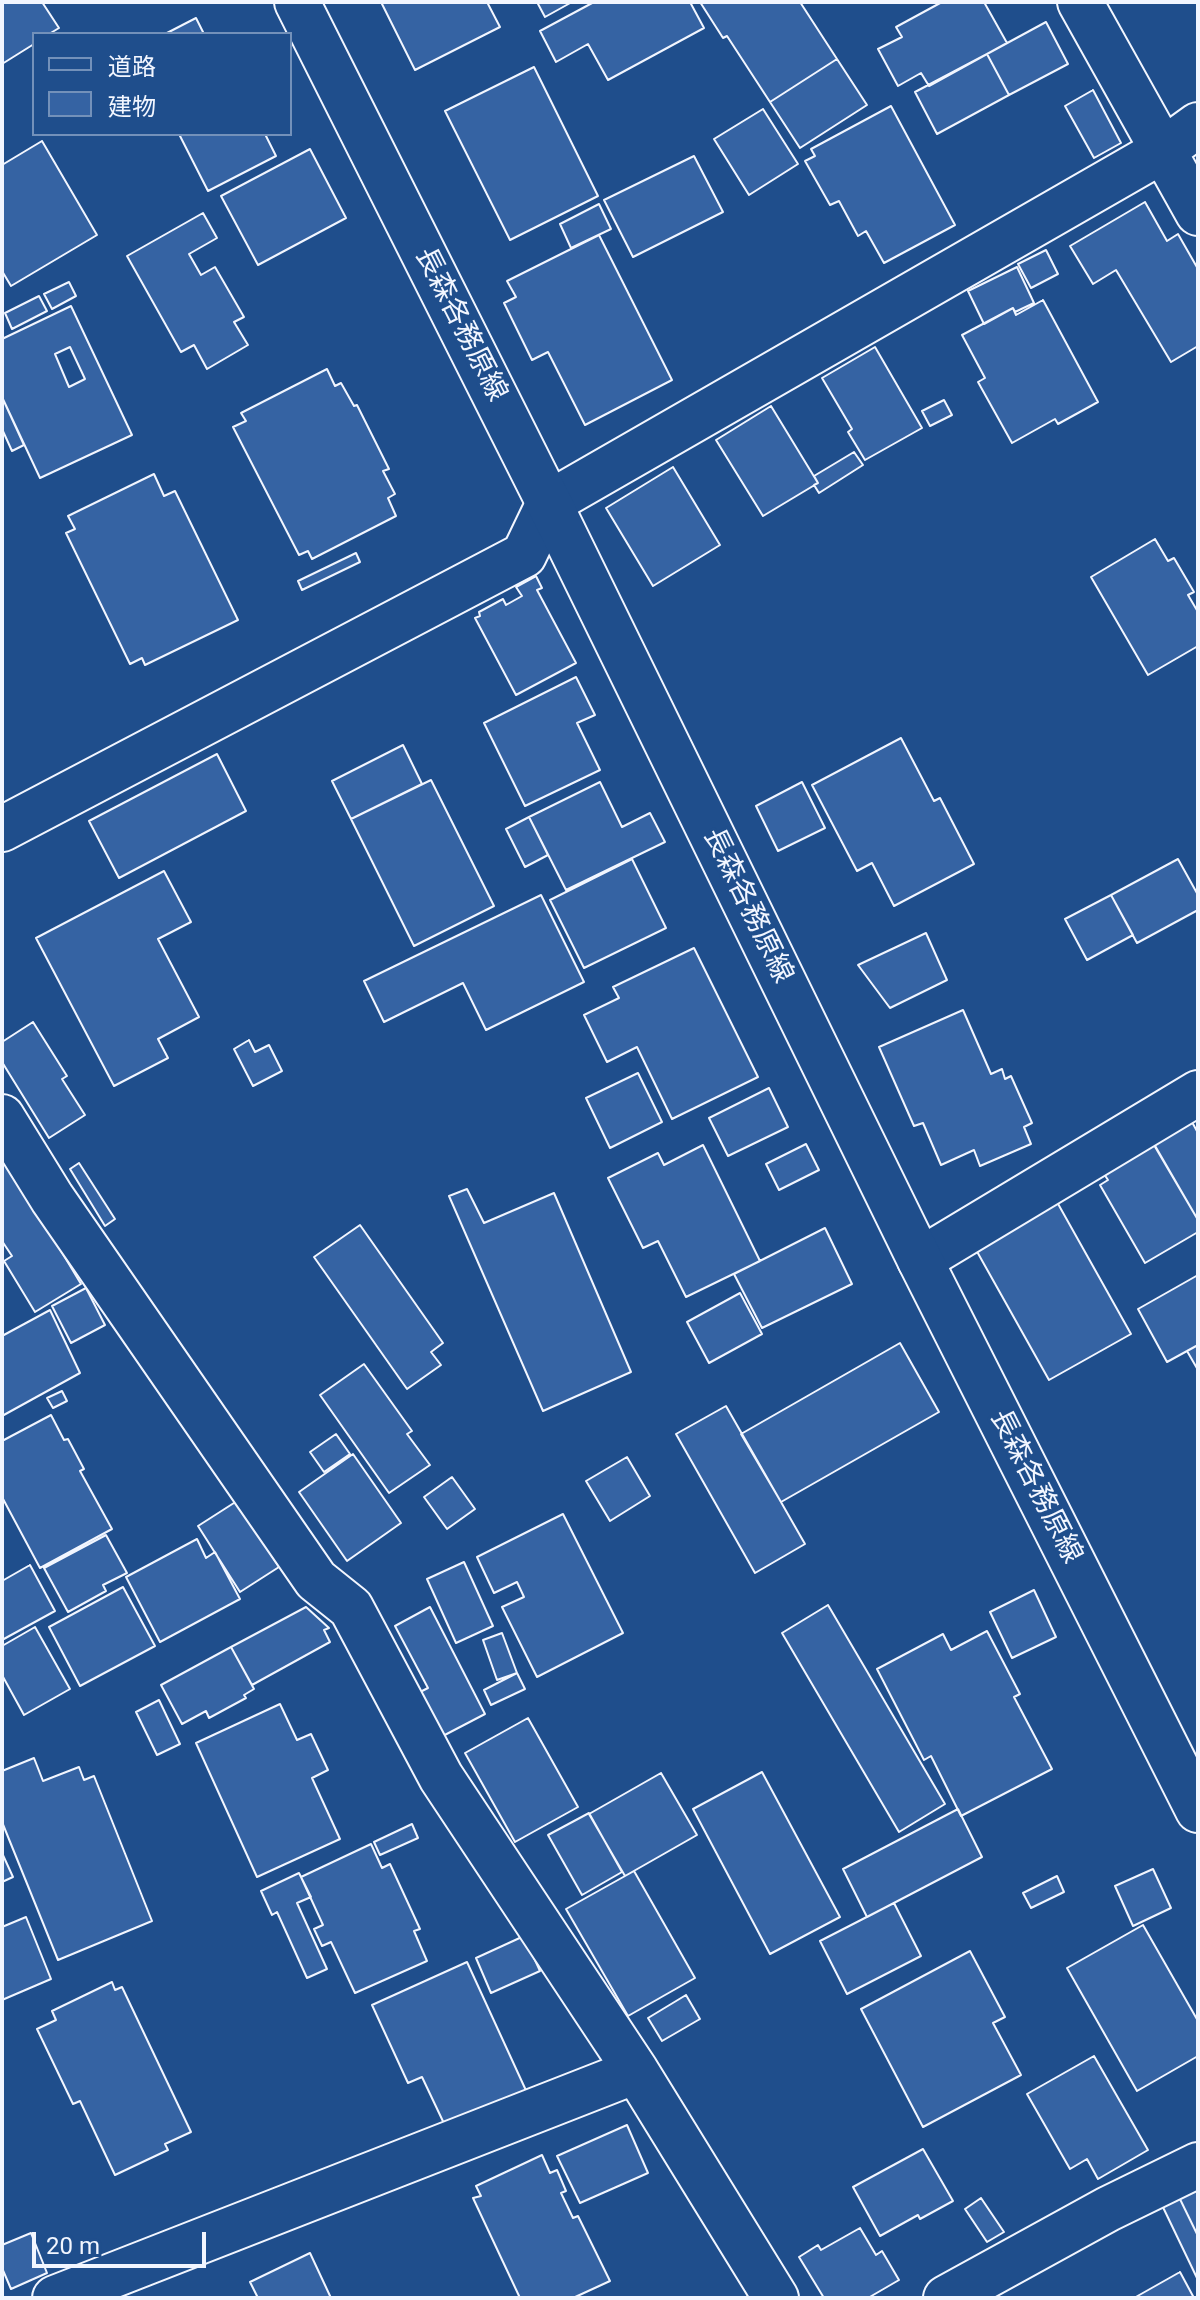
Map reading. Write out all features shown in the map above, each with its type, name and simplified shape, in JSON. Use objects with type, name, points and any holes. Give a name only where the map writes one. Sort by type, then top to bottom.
[{"type":"street","name":"長森各務原線","points":[[297,2],[549,503],[920,1260],[1198,1810]]},
{"type":"street","points":[[1080,2],[1198,213]]},
{"type":"street","points":[[2,829],[524,555],[549,503],[1162,151],[1198,125]]},
{"type":"street","points":[[920,1260],[1198,1093]]},
{"type":"street","points":[[2,1117],[52,1198],[316,1580],[351,1608],[441,1777],[636,2071],[776,2298]]},
{"type":"street","points":[[55,2298],[636,2071]]},
{"type":"street","points":[[946,2298],[1108,2209],[1198,2165]]},
{"type":"building","points":[[2,2],[42,2],[59,28],[52,32],[32,32],[32,45],[2,64]]},
{"type":"building","points":[[381,2],[487,2],[500,27],[415,70]]},
{"type":"building","points":[[537,2],[572,2],[545,17]]},
{"type":"building","points":[[594,2],[690,2],[704,28],[608,80],[588,44],[556,62],[540,31]]},
{"type":"building","points":[[700,2],[800,2],[837,59],[770,102],[727,36],[723,38]]},
{"type":"building","points":[[942,2],[984,2],[1007,43],[929,86],[921,73],[898,86],[878,49],[902,37],[896,27]]},
{"type":"building","points":[[196,18],[203,32],[169,32]]},
{"type":"building","points":[[1046,22],[1068,64],[1009,95],[987,54]]},
{"type":"building","points":[[987,54],[1009,95],[937,134],[915,92]]},
{"type":"building","points":[[837,59],[867,105],[800,148],[770,102]]},
{"type":"building","points":[[534,67],[598,196],[510,240],[445,111]]},
{"type":"building","points":[[1093,90],[1121,143],[1094,158],[1065,106]]},
{"type":"building","points":[[891,106],[955,225],[884,263],[866,231],[858,236],[839,201],[830,205],[805,161],[815,156],[811,149]]},
{"type":"building","points":[[763,109],[798,164],[749,195],[714,139]]},
{"type":"building","points":[[180,136],[266,136],[276,156],[208,191]]},
{"type":"building","points":[[42,141],[97,235],[11,286],[2,271],[2,165]]},
{"type":"building","points":[[310,149],[346,218],[258,265],[221,196]]},
{"type":"building","points":[[694,156],[723,212],[633,257],[604,200]]},
{"type":"building","points":[[1145,202],[1167,241],[1178,234],[1198,269],[1198,346],[1171,362],[1116,270],[1093,284],[1070,246]]},
{"type":"building","points":[[599,204],[611,229],[571,248],[560,224]]},
{"type":"building","points":[[203,213],[217,238],[189,254],[201,275],[215,267],[244,317],[234,322],[248,345],[207,369],[194,345],[181,352],[127,256]]},
{"type":"building","points":[[599,235],[672,380],[585,425],[548,352],[532,360],[504,303],[516,297],[507,281]]},
{"type":"building","points":[[1046,250],[1058,274],[1031,288],[1018,264]]},
{"type":"building","points":[[1017,267],[1034,303],[1015,312],[1013,308],[984,324],[968,291]]},
{"type":"building","points":[[69,282],[76,296],[52,309],[44,294]]},
{"type":"building","points":[[39,296],[47,311],[12,329],[5,313]]},
{"type":"building","points":[[1043,300],[1098,402],[1058,424],[1055,419],[1012,443],[978,382],[985,378],[962,335],[1013,308],[1016,315]]},
{"type":"building","points":[[71,306],[132,435],[40,478],[2,397],[2,339]],"holes":[[[70,347],[85,379],[69,387],[55,354]]]},
{"type":"building","points":[[875,347],[922,428],[865,460],[848,432],[852,429],[822,378]]},
{"type":"building","points":[[327,369],[335,386],[341,383],[354,406],[357,405],[389,469],[383,471],[395,494],[388,498],[396,516],[312,559],[308,551],[299,555],[233,427],[246,421],[241,413]]},
{"type":"building","points":[[2,397],[24,445],[12,451],[2,429]]},
{"type":"building","points":[[944,400],[952,415],[930,426],[922,411]]},
{"type":"building","points":[[771,406],[818,483],[763,516],[716,440]]},
{"type":"building","points":[[854,452],[863,465],[819,493],[814,485],[818,483],[814,476]]},
{"type":"building","points":[[673,467],[720,545],[653,586],[606,508]]},
{"type":"building","points":[[154,474],[164,496],[175,491],[238,620],[145,665],[142,658],[130,664],[66,533],[75,529],[68,516]]},
{"type":"building","points":[[1155,539],[1168,561],[1174,558],[1194,592],[1188,595],[1198,612],[1198,646],[1148,675],[1091,577]]},
{"type":"building","points":[[356,553],[360,562],[302,590],[298,581]]},
{"type":"building","points":[[536,576],[542,588],[537,590],[576,663],[516,695],[475,618],[480,616],[479,612],[503,599],[506,605],[522,596],[516,587]]},
{"type":"building","points":[[576,677],[595,715],[577,723],[600,770],[525,806],[484,723]]},
{"type":"building","points":[[901,738],[934,801],[940,798],[974,864],[894,906],[872,863],[857,871],[812,785]]},
{"type":"building","points":[[403,745],[422,784],[351,819],[332,781]]},
{"type":"building","points":[[217,754],[246,811],[119,878],[89,821]]},
{"type":"building","points":[[431,780],[494,906],[414,946],[351,819]]},
{"type":"building","points":[[600,782],[622,827],[650,813],[665,842],[566,890],[529,817]]},
{"type":"building","points":[[802,782],[825,828],[778,851],[756,806]]},
{"type":"building","points":[[529,817],[548,855],[525,867],[506,829]]},
{"type":"building","points":[[632,859],[666,928],[584,968],[550,900]]},
{"type":"building","points":[[1178,859],[1198,895],[1198,910],[1137,943],[1111,895]]},
{"type":"building","points":[[164,871],[191,922],[158,939],[199,1017],[158,1039],[168,1058],[114,1086],[36,938]]},
{"type":"building","points":[[541,895],[584,982],[486,1030],[463,983],[384,1022],[364,981]]},
{"type":"building","points":[[1111,895],[1133,935],[1087,960],[1065,919]]},
{"type":"building","points":[[926,933],[947,980],[890,1008],[858,965]]},
{"type":"building","points":[[694,948],[758,1077],[672,1119],[637,1047],[607,1062],[584,1015],[619,998],[613,987]]},
{"type":"building","points":[[963,1010],[991,1074],[1002,1069],[1005,1079],[1011,1076],[1032,1123],[1024,1127],[1031,1144],[980,1166],[974,1150],[941,1165],[923,1123],[914,1126],[879,1047]]},
{"type":"building","points":[[33,1022],[67,1076],[62,1079],[85,1115],[49,1138],[2,1062],[2,1042]]},
{"type":"building","points":[[249,1040],[255,1052],[269,1045],[282,1071],[253,1086],[234,1049]]},
{"type":"building","points":[[638,1073],[662,1122],[610,1148],[586,1098]]},
{"type":"building","points":[[769,1088],[788,1127],[728,1156],[709,1118]]},
{"type":"building","points":[[1192,1122],[1198,1133],[1198,1220],[1154,1145]]},
{"type":"building","points":[[806,1144],[819,1170],[779,1190],[766,1164]]},
{"type":"building","points":[[1154,1144],[1198,1220],[1198,1232],[1145,1263],[1100,1185],[1108,1180],[1104,1174]]},
{"type":"building","points":[[703,1145],[760,1261],[686,1297],[658,1241],[643,1248],[608,1178],[658,1153],[664,1165]]},
{"type":"building","points":[[7,1161],[81,1284],[35,1312],[4,1261],[12,1256],[2,1241],[2,1163]]},
{"type":"building","points":[[79,1163],[115,1219],[105,1226],[70,1169]]},
{"type":"building","points":[[467,1189],[484,1223],[554,1193],[631,1372],[543,1411],[449,1196]]},
{"type":"building","points":[[1057,1202],[1131,1334],[1049,1380],[975,1248]]},
{"type":"building","points":[[360,1225],[443,1343],[431,1352],[441,1365],[407,1389],[314,1257]]},
{"type":"building","points":[[825,1228],[852,1284],[762,1328],[734,1274]]},
{"type":"building","points":[[1198,1275],[1198,1345],[1167,1362],[1138,1309]]},
{"type":"building","points":[[86,1288],[105,1325],[71,1343],[52,1306]]},
{"type":"building","points":[[740,1293],[762,1334],[709,1363],[687,1322]]},
{"type":"building","points":[[50,1310],[80,1373],[2,1416],[2,1336]]},
{"type":"building","points":[[900,1343],[939,1412],[781,1502],[741,1434]]},
{"type":"building","points":[[1198,1345],[1198,1370],[1187,1351]]},
{"type":"building","points":[[364,1364],[412,1431],[407,1434],[430,1465],[389,1493],[320,1395]]},
{"type":"building","points":[[62,1391],[67,1401],[53,1408],[47,1398]]},
{"type":"building","points":[[726,1406],[805,1544],[755,1573],[676,1434]]},
{"type":"building","points":[[51,1415],[64,1440],[68,1439],[84,1469],[80,1471],[112,1529],[40,1568],[2,1497],[2,1441]]},
{"type":"building","points":[[336,1434],[350,1454],[324,1472],[310,1452]]},
{"type":"building","points":[[353,1454],[401,1523],[347,1561],[299,1492]]},
{"type":"building","points":[[627,1457],[650,1496],[610,1521],[586,1481]]},
{"type":"building","points":[[452,1477],[475,1509],[447,1529],[424,1497]]},
{"type":"building","points":[[237,1501],[279,1567],[240,1592],[198,1526]]},
{"type":"building","points":[[563,1514],[623,1633],[537,1677],[502,1607],[524,1597],[517,1582],[494,1593],[477,1557]]},
{"type":"building","points":[[106,1535],[127,1573],[103,1585],[106,1591],[68,1612],[44,1568]]},
{"type":"building","points":[[197,1539],[206,1558],[215,1552],[240,1599],[160,1642],[126,1577]]},
{"type":"building","points":[[464,1562],[493,1626],[456,1643],[427,1579]]},
{"type":"building","points":[[30,1565],[55,1611],[2,1640],[2,1581]]},
{"type":"building","points":[[123,1587],[155,1646],[80,1686],[49,1627]]},
{"type":"building","points":[[1034,1590],[1056,1637],[1012,1658],[990,1612]]},
{"type":"building","points":[[828,1605],[945,1804],[899,1832],[782,1633]]},
{"type":"building","points":[[306,1607],[329,1628],[324,1630],[330,1642],[252,1685],[231,1647]]},
{"type":"building","points":[[430,1607],[485,1714],[439,1738],[416,1694],[428,1688],[395,1626]]},
{"type":"building","points":[[35,1627],[70,1689],[24,1715],[2,1675],[2,1646]]},
{"type":"building","points":[[987,1631],[1020,1694],[1014,1697],[1052,1769],[961,1816],[931,1756],[924,1760],[877,1669],[943,1634],[951,1650]]},
{"type":"building","points":[[502,1633],[517,1673],[497,1680],[483,1640]]},
{"type":"building","points":[[231,1647],[254,1689],[244,1695],[246,1698],[209,1718],[206,1711],[182,1724],[161,1685]]},
{"type":"building","points":[[517,1673],[525,1689],[491,1705],[484,1690]]},
{"type":"building","points":[[159,1700],[180,1744],[157,1755],[136,1712]]},
{"type":"building","points":[[280,1704],[297,1740],[311,1734],[328,1770],[312,1778],[340,1839],[257,1877],[196,1743]]},
{"type":"building","points":[[528,1718],[578,1807],[515,1842],[465,1753]]},
{"type":"building","points":[[34,1758],[43,1781],[79,1767],[84,1780],[94,1776],[152,1921],[58,1960],[2,1822],[2,1771]]},
{"type":"building","points":[[762,1772],[840,1917],[770,1954],[693,1809]]},
{"type":"building","points":[[661,1773],[697,1835],[625,1876],[589,1814]]},
{"type":"building","points":[[958,1809],[982,1857],[867,1917],[843,1869]]},
{"type":"building","points":[[589,1813],[622,1872],[582,1895],[548,1835]]},
{"type":"building","points":[[412,1824],[418,1838],[380,1855],[374,1842]]},
{"type":"building","points":[[371,1844],[382,1868],[390,1864],[420,1929],[414,1931],[427,1961],[355,1993],[331,1942],[322,1946],[314,1929],[323,1925],[301,1877]]},
{"type":"building","points":[[2,1853],[13,1877],[2,1882]]},
{"type":"building","points":[[1153,1869],[1171,1908],[1133,1926],[1115,1886]]},
{"type":"building","points":[[634,1871],[695,1978],[628,2016],[566,1909]]},
{"type":"building","points":[[299,1873],[311,1897],[297,1903],[327,1969],[307,1978],[277,1912],[272,1915],[261,1891]]},
{"type":"building","points":[[1057,1876],[1064,1892],[1031,1908],[1023,1893]]},
{"type":"building","points":[[894,1903],[921,1956],[847,1994],[820,1941]]},
{"type":"building","points":[[26,1917],[51,1979],[2,2000],[2,1927]]},
{"type":"building","points":[[1143,1925],[1198,2021],[1198,2056],[1137,2091],[1067,1968]]},
{"type":"building","points":[[524,1936],[540,1971],[491,1993],[476,1958]]},
{"type":"building","points":[[970,1951],[1005,2017],[993,2023],[1021,2075],[923,2127],[861,2009]]},
{"type":"building","points":[[467,1962],[529,2097],[449,2134],[422,2077],[408,2083],[372,2005]]},
{"type":"building","points":[[112,1982],[115,1990],[122,1987],[191,2132],[165,2144],[168,2150],[115,2175],[80,2101],[73,2104],[37,2029],[56,2020],[52,2011]]},
{"type":"building","points":[[686,1995],[700,2019],[662,2041],[648,2018]]},
{"type":"building","points":[[1094,2056],[1148,2150],[1098,2179],[1087,2159],[1070,2169],[1027,2094]]},
{"type":"building","points":[[627,2125],[648,2173],[580,2203],[557,2156]]},
{"type":"building","points":[[923,2149],[953,2201],[920,2219],[918,2215],[880,2236],[853,2187]]},
{"type":"building","points":[[542,2155],[550,2173],[557,2170],[566,2191],[561,2193],[573,2218],[578,2216],[610,2281],[573,2298],[520,2298],[473,2198],[481,2196],[476,2186]]},
{"type":"building","points":[[1198,2183],[1198,2236],[1177,2193]]},
{"type":"building","points":[[1177,2193],[1198,2236],[1197,2278],[1160,2201]]},
{"type":"building","points":[[981,2198],[1004,2232],[987,2242],[965,2209]]},
{"type":"building","points":[[860,2228],[876,2255],[882,2251],[899,2280],[868,2298],[824,2298],[799,2257],[818,2245],[821,2250]]},
{"type":"building","points":[[31,2233],[47,2273],[11,2289],[2,2268],[2,2245]]},
{"type":"building","points":[[310,2253],[331,2298],[258,2298],[250,2282]]},
{"type":"building","points":[[1180,2272],[1194,2298],[1134,2298]]}]
